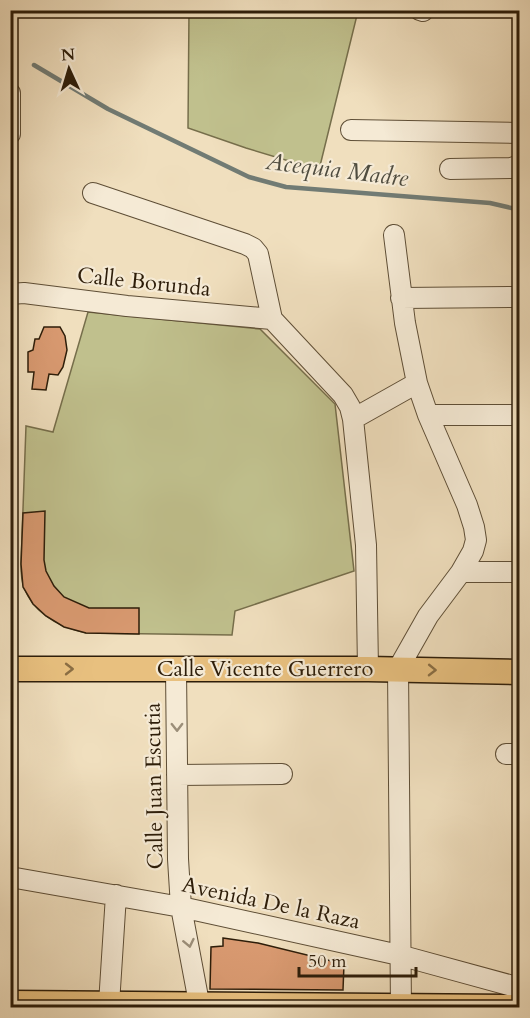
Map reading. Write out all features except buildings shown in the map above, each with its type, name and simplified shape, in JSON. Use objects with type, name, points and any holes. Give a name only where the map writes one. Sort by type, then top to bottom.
[{"type":"main road","name":"Calle Vicente Guerrero","points":[[10,669],[398,669],[519,672]]},
{"type":"main road","points":[[10,1003],[519,1007]]},
{"type":"street","points":[[10,93],[10,134]]},
{"type":"street","points":[[351,130],[519,133]]},
{"type":"street","points":[[450,169],[511,168],[519,165]]},
{"type":"street","points":[[93,193],[254,248],[260,261],[272,320],[343,395],[353,419],[366,545],[368,669]]},
{"type":"street","points":[[394,236],[401,298],[417,383],[428,415],[467,505],[476,540],[473,551],[461,572],[428,616],[398,669],[401,1006]]},
{"type":"street","name":"Calle Borunda","points":[[10,294],[24,293],[272,320]]},
{"type":"street","points":[[401,298],[519,297]]},
{"type":"street","points":[[353,419],[417,383]]},
{"type":"street","points":[[428,415],[519,415]]},
{"type":"street","points":[[461,572],[519,572]]},
{"type":"street","name":"Calle Juan Escutia","points":[[176,669],[181,907],[200,1006]]},
{"type":"street","points":[[177,775],[282,774]]},
{"type":"street","name":"Avenida De la Raza","points":[[10,877],[181,907],[399,956],[519,988]]},
{"type":"street","points":[[109,1004],[116,895]]},
{"type":"green space","points":[[189,11],[358,11],[319,170],[188,128]]},
{"type":"green space","points":[[88,312],[260,329],[335,404],[354,571],[235,611],[232,635],[86,633],[58,623],[41,612],[28,597],[21,576],[26,426],[53,432]]},
{"type":"waterway","name":"Acequia Madre","points":[[34,65],[108,109],[249,177],[286,187],[490,203],[520,210]]}]
